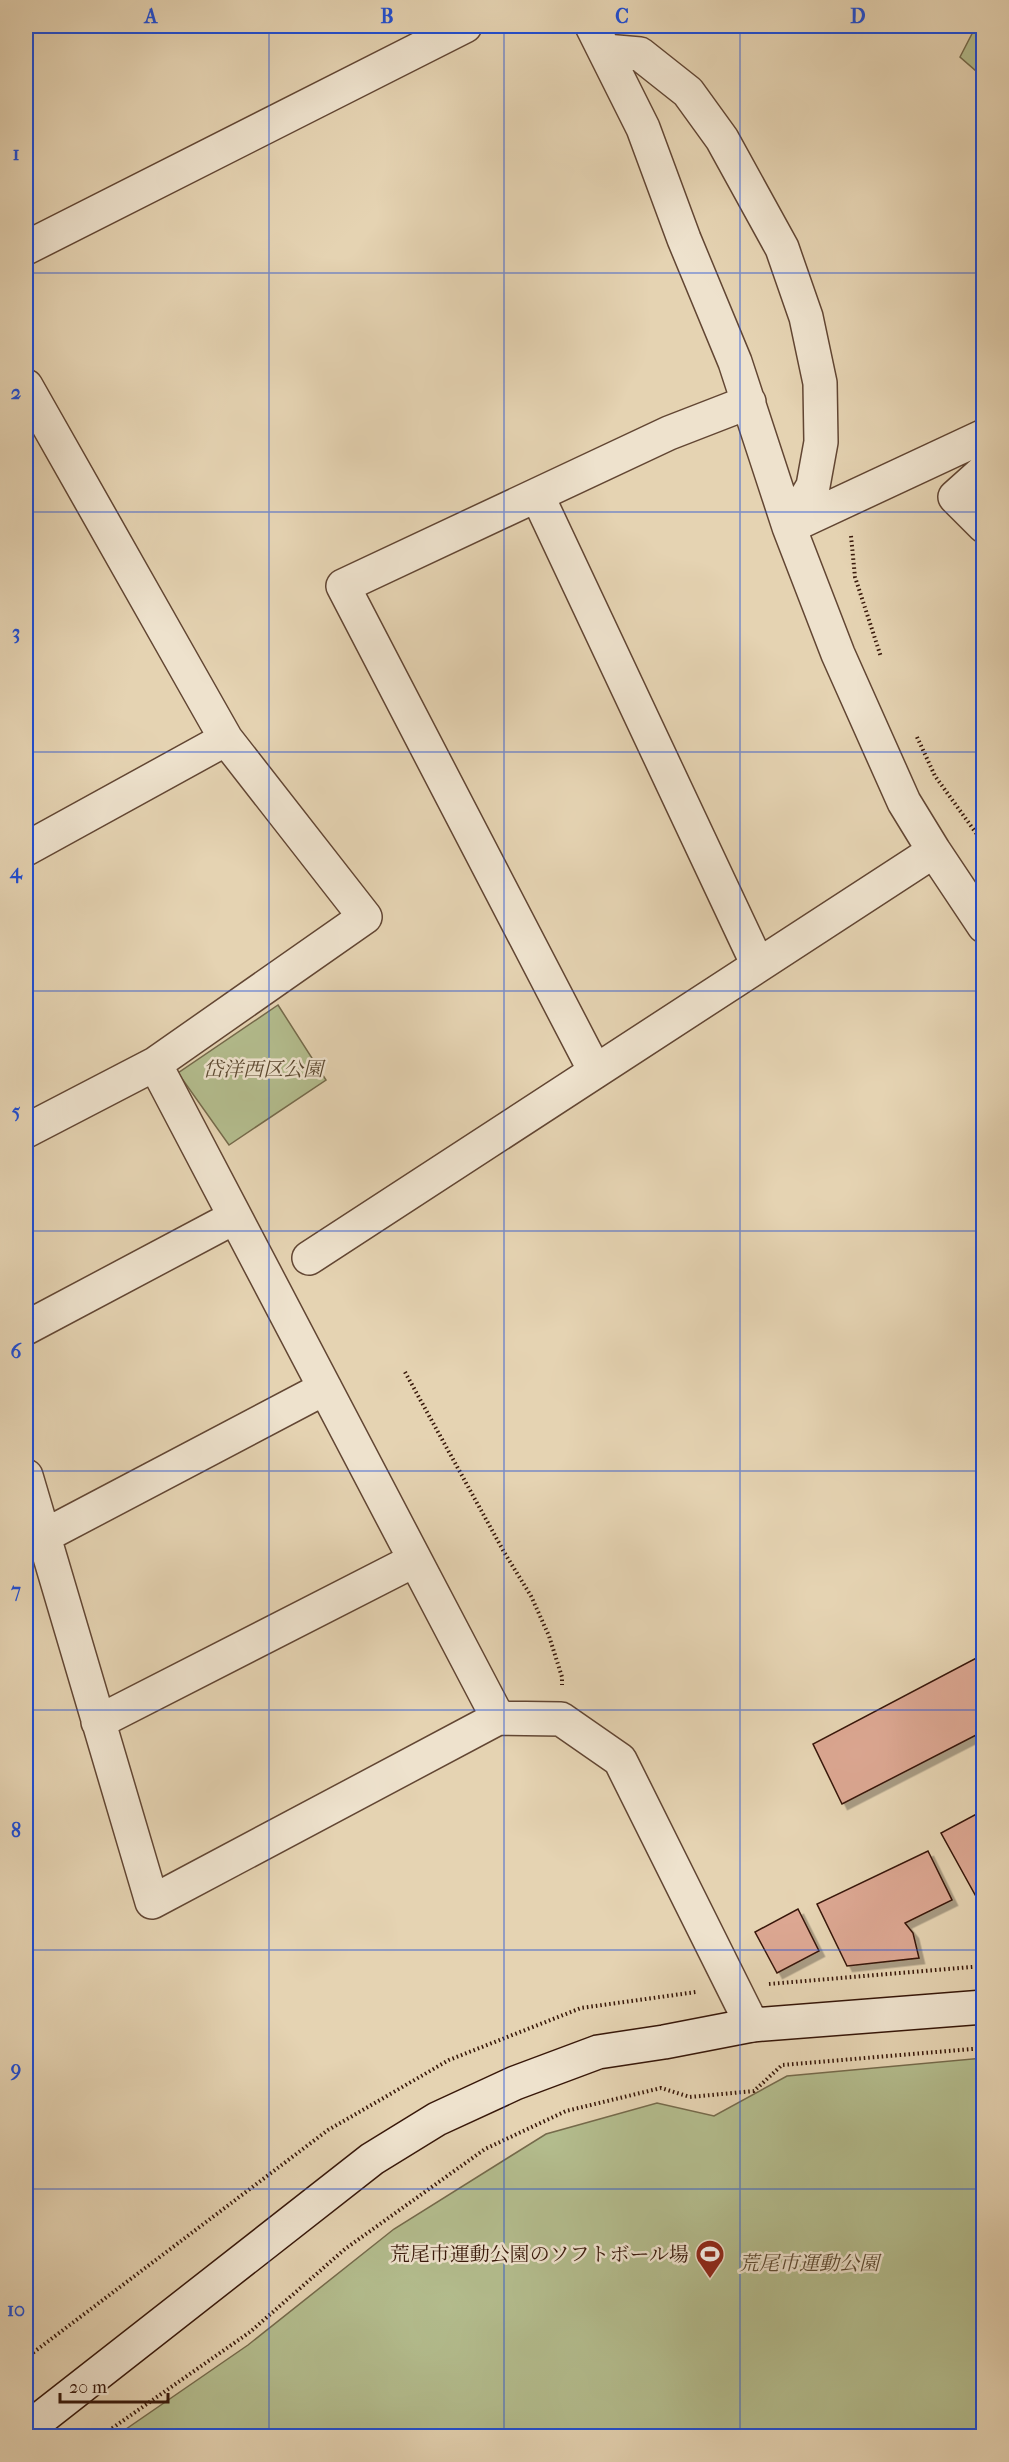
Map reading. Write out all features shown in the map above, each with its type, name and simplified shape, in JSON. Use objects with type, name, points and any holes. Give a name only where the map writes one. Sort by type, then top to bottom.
[{"type":"street","points":[[26,248],[465,26]]},
{"type":"street","points":[[598,38],[643,128],[684,239],[735,362],[789,527],[838,654],[904,802],[984,926]]},
{"type":"street","points":[[598,38],[640,54],[688,92],[722,139],[782,248],[806,317],[820,383],[821,442],[813,486],[789,527]]},
{"type":"street","points":[[26,386],[226,739],[364,917],[155,1064],[26,1131]]},
{"type":"street","points":[[595,1071],[344,586],[669,433],[749,402]]},
{"type":"street","points":[[789,527],[984,436]]},
{"type":"street","points":[[984,471],[955,497],[984,526]]},
{"type":"street","points":[[537,495],[758,965]]},
{"type":"street","points":[[26,849],[226,739]]},
{"type":"street","points":[[309,1258],[934,851]]},
{"type":"street","points":[[155,1064],[498,1718]]},
{"type":"street","points":[[26,1328],[235,1217]]},
{"type":"street","points":[[44,1536],[325,1388]]},
{"type":"street","points":[[26,1476],[152,1902],[498,1718],[561,1719],[620,1760],[752,2025]]},
{"type":"street","points":[[98,1722],[415,1560]]},
{"type":"street","points":[[26,2430],[372,2159],[437,2118],[515,2084],[598,2052],[752,2025],[984,2007]]},
{"type":"path","points":[[850,532],[855,577],[883,664]]},
{"type":"path","points":[[916,735],[935,776],[984,844]]},
{"type":"path","points":[[405,1372],[504,1552],[531,1596],[549,1636],[562,1677],[561,1719]]},
{"type":"path","points":[[101,2436],[249,2332],[345,2249],[485,2149],[566,2111],[661,2088],[690,2097],[754,2091],[782,2065],[984,2048]]},
{"type":"green space","points":[[976,26],[983,26],[983,77],[960,57]]},
{"type":"green space","name":"岱洋西区公園","points":[[278,1005],[326,1080],[229,1145],[178,1073]]},
{"type":"green space","name":"荒尾市運動公園のソフトボール場","points":[[983,2058],[983,2436],[116,2436],[248,2345],[394,2229],[546,2134],[657,2103],[714,2116],[787,2076]]},
{"type":"building","points":[[984,1654],[984,1731],[842,1804],[813,1744]]},
{"type":"building","points":[[984,1810],[984,1911],[941,1833]]},
{"type":"building","points":[[928,1851],[952,1900],[905,1923],[913,1933],[919,1958],[847,1966],[817,1904]]},
{"type":"building","points":[[798,1909],[819,1951],[777,1973],[755,1932]]},
{"type":"place","name":"荒尾市運動公園のソフトボール場","points":[[710,2280]]},
{"type":"park label","name":"荒尾市運動公園","points":[[809,2263]]}]
